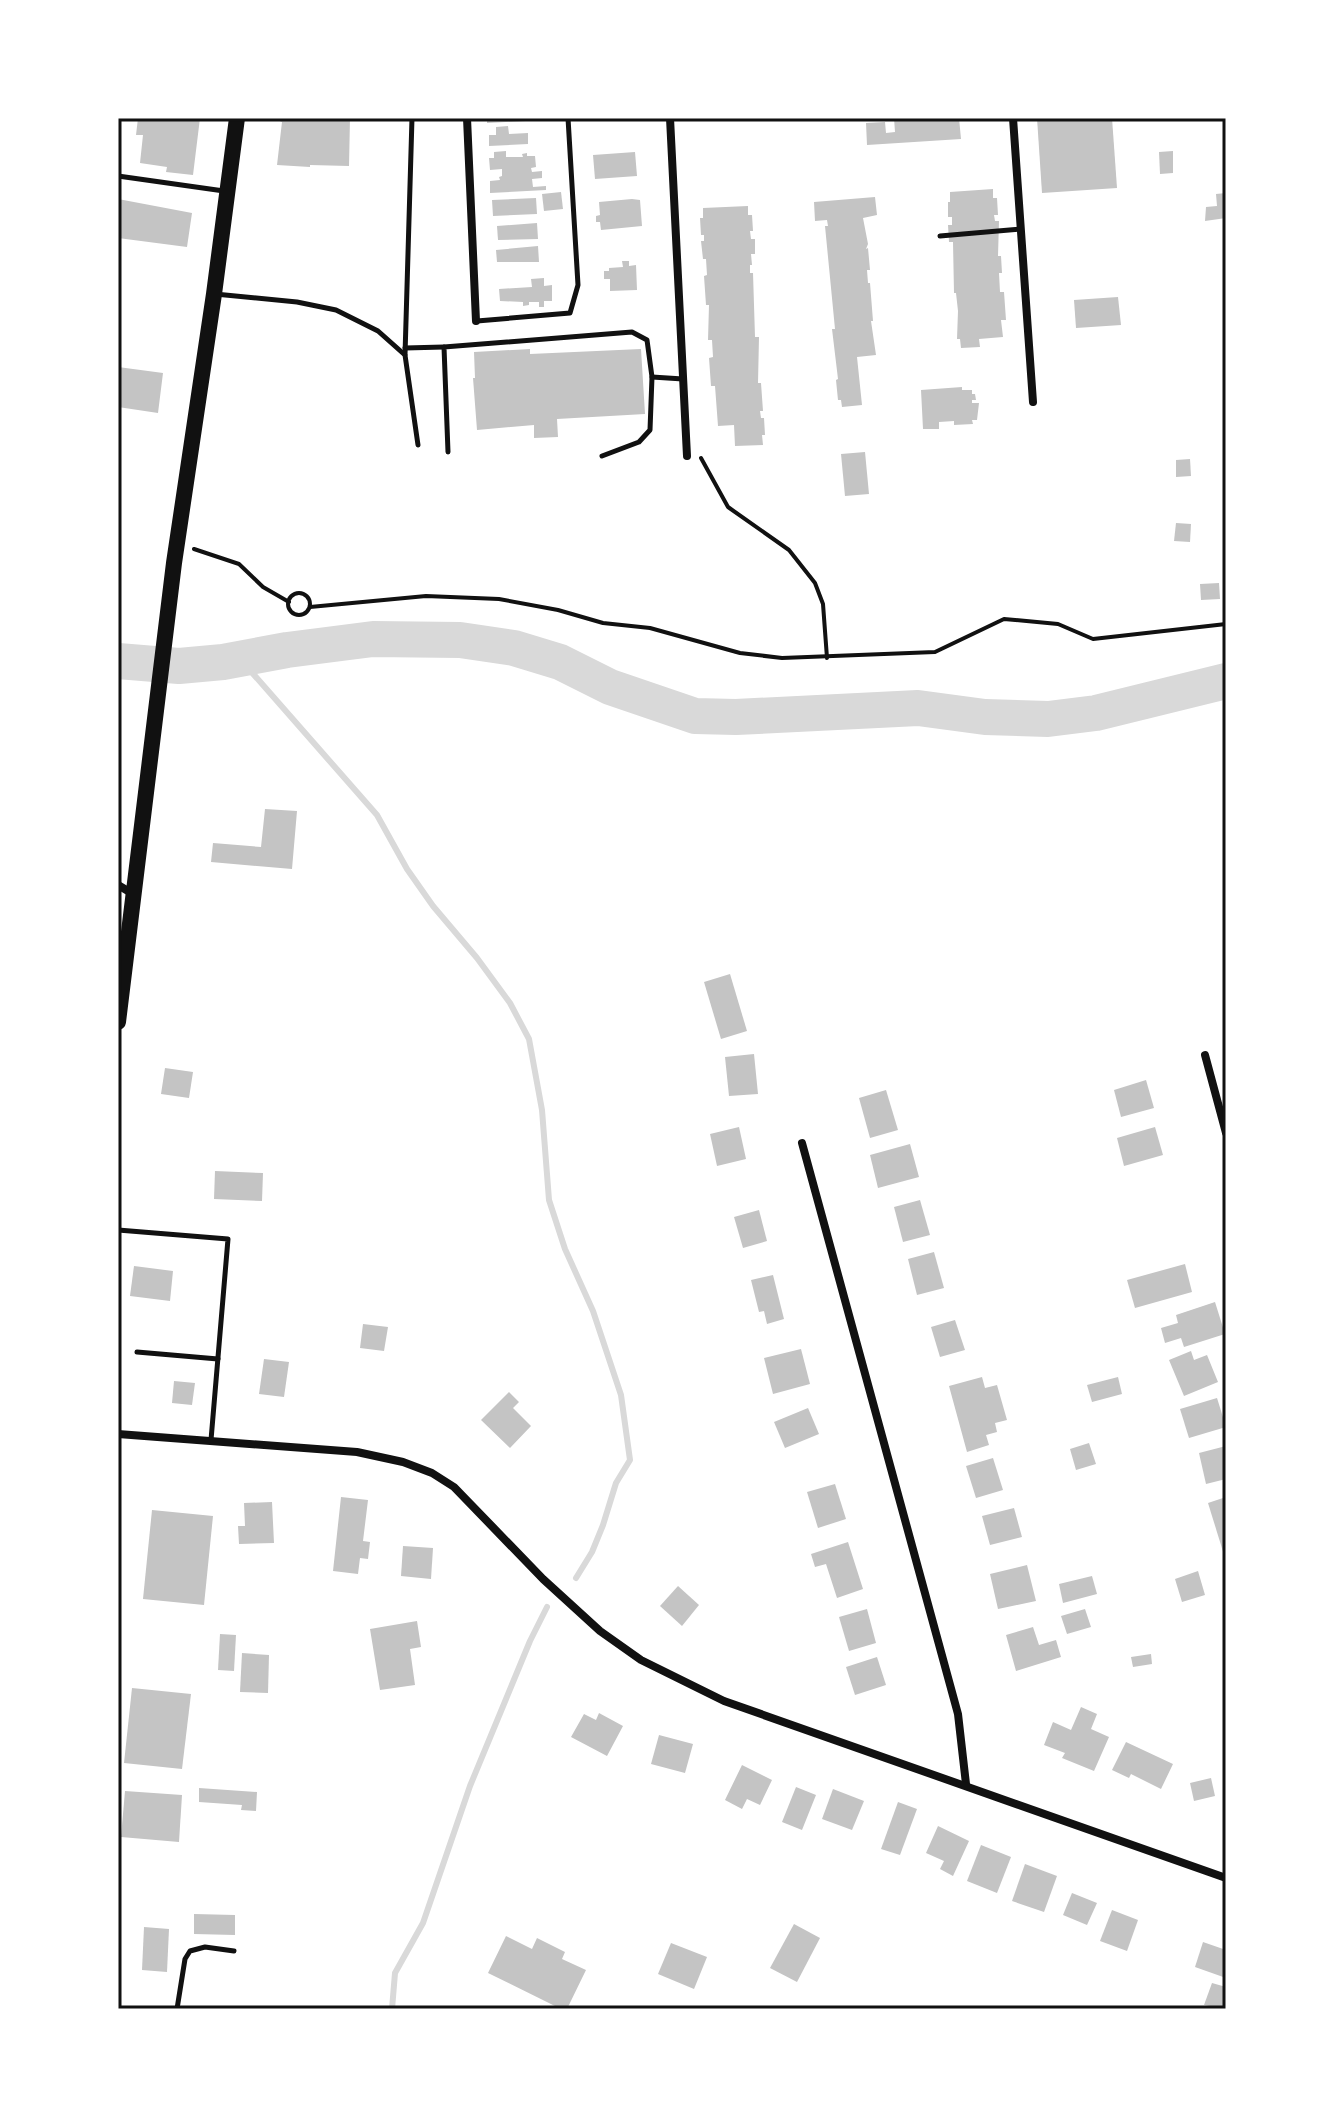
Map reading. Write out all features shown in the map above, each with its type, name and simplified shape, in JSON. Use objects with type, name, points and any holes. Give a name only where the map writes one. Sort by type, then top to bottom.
[{"type":"main road","points":[[118,1022],[122,963],[134,894],[174,563],[237,118]]},
{"type":"street","points":[[467,118],[476,321]]},
{"type":"street","points":[[670,118],[687,456]]},
{"type":"street","points":[[1013,118],[1033,402]]},
{"type":"street","points":[[118,885],[134,894]]},
{"type":"street","points":[[1205,1055],[1226,1133]]},
{"type":"street","points":[[802,1143],[958,1714],[966,1784]]},
{"type":"street","points":[[118,1434],[357,1452],[403,1462],[432,1473],[463,1495],[543,1579],[600,1631],[641,1660],[724,1701],[1226,1878]]},
{"type":"lane","points":[[412,118],[405,351],[418,445]]},
{"type":"lane","points":[[476,321],[570,313],[578,285],[568,118]]},
{"type":"lane","points":[[118,176],[227,191]]},
{"type":"lane","points":[[940,236],[1021,229]]},
{"type":"lane","points":[[214,294],[297,302],[336,310],[378,331],[405,351],[632,332],[647,340],[652,377],[650,430],[639,442],[602,456]]},
{"type":"lane","points":[[444,347],[448,452]]},
{"type":"lane","points":[[652,377],[684,379]]},
{"type":"lane","points":[[118,1230],[228,1239],[211,1440]]},
{"type":"lane","points":[[137,1352],[218,1359]]},
{"type":"lane","points":[[177,2009],[185,1959],[190,1951],[205,1947],[234,1951]]},
{"type":"path","points":[[687,456],[701,458],[728,507],[789,550],[815,583],[823,604],[827,658]]},
{"type":"path","points":[[177,544],[239,564],[263,587],[289,602]]},
{"type":"path","points":[[310,607],[308,596],[301,593],[294,594],[289,602],[290,610],[303,614],[310,607],[426,596],[499,599],[558,610],[603,623],[650,628],[740,653],[782,658],[935,652],[1004,619],[1058,624],[1093,639],[1226,624]]},
{"type":"building","points":[[138,118],[200,118],[193,175],[166,172],[167,167],[140,163],[143,135],[136,135]]},
{"type":"building","points":[[272,118],[350,118],[349,166],[277,165],[282,122]]},
{"type":"building","points":[[487,118],[526,118],[526,121],[487,123]]},
{"type":"building","points":[[894,118],[959,118],[961,139],[867,145],[866,123],[885,122],[886,133],[895,132]]},
{"type":"building","points":[[1037,118],[1112,118],[1117,188],[1042,193]]},
{"type":"building","points":[[508,126],[509,134],[528,133],[528,144],[489,146],[489,135],[496,135],[496,127]]},
{"type":"building","points":[[506,151],[506,157],[523,157],[522,154],[527,153],[527,156],[535,156],[536,167],[531,168],[532,172],[542,171],[542,178],[532,179],[533,187],[546,186],[546,190],[490,193],[490,181],[500,180],[502,169],[490,170],[489,158],[494,158],[494,152]]},
{"type":"building","points":[[1173,151],[1173,173],[1160,174],[1159,152]]},
{"type":"building","points":[[635,152],[637,176],[595,179],[593,155]]},
{"type":"building","points":[[993,189],[993,198],[997,198],[998,215],[994,215],[995,221],[999,221],[1000,292],[1004,292],[1006,320],[1001,320],[1003,337],[979,339],[980,347],[961,348],[960,339],[957,339],[953,242],[949,242],[948,225],[952,225],[952,217],[948,217],[950,192]]},
{"type":"building","points":[[561,192],[563,209],[544,211],[542,194]]},
{"type":"building","points":[[1226,193],[1226,218],[1205,221],[1206,207],[1217,206],[1216,194]]},
{"type":"building","points":[[875,197],[877,215],[863,218],[868,244],[870,270],[867,270],[876,355],[857,357],[862,405],[842,407],[841,400],[838,400],[832,329],[835,329],[825,226],[828,226],[827,220],[815,221],[814,202]]},
{"type":"building","points":[[536,198],[537,214],[493,216],[492,200]]},
{"type":"building","points":[[118,199],[192,213],[187,247],[118,238]]},
{"type":"building","points":[[640,200],[642,226],[601,230],[600,222],[596,222],[596,216],[600,215],[599,202]]},
{"type":"building","points":[[748,206],[748,215],[752,215],[751,239],[755,239],[750,273],[753,273],[755,337],[759,337],[758,383],[761,383],[763,411],[760,411],[761,418],[764,418],[765,435],[762,435],[763,445],[735,446],[734,425],[718,426],[715,386],[711,386],[709,358],[713,357],[712,340],[708,340],[709,305],[706,305],[704,276],[707,275],[706,259],[703,259],[701,241],[704,241],[704,235],[701,235],[700,218],[703,218],[703,208]]},
{"type":"building","points":[[537,223],[538,239],[498,240],[497,226]]},
{"type":"building","points":[[538,246],[539,262],[497,262],[496,250]]},
{"type":"building","points":[[622,261],[629,261],[629,266],[636,265],[637,290],[610,291],[610,279],[604,279],[604,271],[623,267]]},
{"type":"building","points":[[544,278],[544,286],[552,285],[552,301],[544,301],[544,307],[539,307],[539,302],[529,302],[529,305],[523,306],[523,302],[500,301],[499,289],[532,287],[531,279]]},
{"type":"building","points":[[1118,297],[1121,325],[1076,328],[1074,300]]},
{"type":"building","points":[[530,349],[530,354],[641,349],[645,414],[557,419],[558,437],[534,438],[534,425],[477,430],[474,352]]},
{"type":"building","points":[[118,367],[163,373],[158,413],[118,407]]},
{"type":"building","points":[[962,387],[962,390],[972,390],[975,394],[976,400],[972,403],[979,403],[977,420],[972,420],[973,424],[954,425],[954,421],[939,422],[939,429],[923,429],[921,390]]},
{"type":"building","points":[[865,452],[869,494],[845,496],[841,454]]},
{"type":"building","points":[[1190,459],[1191,476],[1176,477],[1176,460]]},
{"type":"building","points":[[1176,523],[1191,524],[1190,542],[1174,541]]},
{"type":"building","points":[[1219,583],[1220,599],[1201,600],[1200,584]]},
{"type":"building","points":[[265,809],[297,811],[292,869],[211,862],[213,843],[261,847]]},
{"type":"building","points":[[730,974],[747,1031],[721,1039],[704,982]]},
{"type":"building","points":[[754,1054],[758,1094],[729,1096],[725,1057]]},
{"type":"building","points":[[165,1068],[193,1072],[189,1098],[161,1094]]},
{"type":"building","points":[[1146,1080],[1154,1108],[1121,1117],[1114,1090]]},
{"type":"building","points":[[886,1090],[898,1130],[870,1138],[859,1098]]},
{"type":"building","points":[[739,1127],[746,1159],[717,1166],[710,1134]]},
{"type":"building","points":[[1155,1127],[1163,1155],[1124,1166],[1117,1138]]},
{"type":"building","points":[[910,1144],[919,1177],[878,1188],[870,1155]]},
{"type":"building","points":[[215,1171],[263,1173],[262,1201],[214,1199]]},
{"type":"building","points":[[920,1200],[930,1235],[903,1242],[894,1207]]},
{"type":"building","points":[[759,1210],[767,1241],[743,1248],[734,1217]]},
{"type":"building","points":[[934,1252],[944,1288],[917,1295],[908,1259]]},
{"type":"building","points":[[1185,1264],[1192,1292],[1135,1308],[1127,1280]]},
{"type":"building","points":[[134,1266],[173,1271],[170,1301],[130,1296]]},
{"type":"building","points":[[773,1275],[784,1319],[767,1324],[764,1311],[759,1312],[751,1280]]},
{"type":"building","points":[[1215,1302],[1225,1334],[1184,1347],[1181,1338],[1165,1343],[1161,1328],[1178,1323],[1176,1315]]},
{"type":"building","points":[[955,1320],[965,1350],[940,1357],[931,1327]]},
{"type":"building","points":[[363,1324],[388,1327],[384,1351],[360,1348]]},
{"type":"building","points":[[801,1349],[810,1384],[773,1394],[764,1358]]},
{"type":"building","points":[[1191,1351],[1194,1360],[1207,1355],[1218,1382],[1184,1396],[1169,1360]]},
{"type":"building","points":[[264,1359],[289,1362],[284,1397],[259,1394]]},
{"type":"building","points":[[982,1377],[985,1388],[997,1385],[1007,1420],[995,1423],[997,1432],[986,1435],[989,1445],[967,1452],[949,1386]]},
{"type":"building","points":[[1118,1377],[1122,1394],[1092,1402],[1087,1385]]},
{"type":"building","points":[[174,1381],[195,1383],[192,1405],[172,1403]]},
{"type":"building","points":[[509,1392],[519,1402],[513,1408],[531,1426],[510,1448],[481,1420]]},
{"type":"building","points":[[1217,1398],[1226,1427],[1189,1438],[1180,1409]]},
{"type":"building","points":[[808,1408],[819,1434],[785,1448],[774,1422]]},
{"type":"building","points":[[1089,1443],[1096,1464],[1076,1470],[1070,1449]]},
{"type":"building","points":[[1226,1446],[1226,1479],[1206,1484],[1199,1453]]},
{"type":"building","points":[[993,1458],[1003,1490],[976,1498],[966,1466]]},
{"type":"building","points":[[835,1484],[846,1519],[818,1528],[807,1492]]},
{"type":"building","points":[[341,1497],[368,1500],[363,1541],[370,1542],[368,1559],[360,1558],[358,1574],[333,1571]]},
{"type":"building","points":[[1226,1497],[1226,1557],[1225,1558],[1208,1503]]},
{"type":"building","points":[[272,1502],[274,1543],[239,1544],[238,1526],[245,1526],[244,1503]]},
{"type":"building","points":[[1014,1508],[1022,1537],[990,1545],[982,1516]]},
{"type":"building","points":[[152,1510],[213,1516],[204,1605],[143,1599]]},
{"type":"building","points":[[848,1542],[863,1589],[837,1598],[826,1564],[815,1567],[811,1554]]},
{"type":"building","points":[[403,1546],[433,1548],[431,1579],[401,1576]]},
{"type":"building","points":[[1027,1565],[1036,1601],[998,1609],[990,1574]]},
{"type":"building","points":[[1198,1571],[1205,1595],[1182,1602],[1175,1579]]},
{"type":"building","points":[[1092,1576],[1097,1594],[1063,1603],[1059,1584]]},
{"type":"building","points":[[678,1586],[699,1605],[682,1626],[660,1606]]},
{"type":"building","points":[[867,1609],[876,1643],[849,1651],[839,1617]]},
{"type":"building","points":[[1085,1609],[1091,1627],[1067,1634],[1061,1616]]},
{"type":"building","points":[[417,1621],[421,1647],[410,1649],[415,1685],[380,1690],[370,1629]]},
{"type":"building","points":[[1033,1627],[1039,1645],[1056,1640],[1061,1657],[1016,1671],[1006,1635]]},
{"type":"building","points":[[220,1634],[236,1635],[234,1671],[218,1670]]},
{"type":"building","points":[[242,1653],[269,1655],[268,1693],[240,1692]]},
{"type":"building","points":[[1151,1654],[1152,1664],[1133,1667],[1131,1657]]},
{"type":"building","points":[[877,1657],[886,1685],[855,1695],[846,1667]]},
{"type":"building","points":[[132,1688],[191,1694],[182,1769],[124,1763]]},
{"type":"building","points":[[1081,1707],[1097,1714],[1091,1729],[1109,1737],[1094,1771],[1062,1758],[1065,1753],[1044,1745],[1053,1722],[1071,1730]]},
{"type":"building","points":[[599,1713],[623,1726],[607,1756],[571,1737],[584,1714],[596,1720]]},
{"type":"building","points":[[659,1735],[693,1744],[685,1773],[651,1764]]},
{"type":"building","points":[[1126,1742],[1173,1764],[1161,1789],[1131,1774],[1129,1778],[1112,1770]]},
{"type":"building","points":[[742,1765],[772,1780],[760,1805],[747,1799],[742,1809],[725,1800]]},
{"type":"building","points":[[1211,1778],[1215,1796],[1194,1801],[1190,1783]]},
{"type":"building","points":[[796,1787],[816,1795],[802,1830],[782,1822]]},
{"type":"building","points":[[199,1788],[257,1792],[256,1811],[241,1810],[242,1805],[199,1802]]},
{"type":"building","points":[[833,1789],[864,1801],[852,1830],[822,1819]]},
{"type":"building","points":[[125,1791],[182,1795],[179,1842],[121,1837]]},
{"type":"building","points":[[898,1802],[917,1809],[900,1855],[881,1849]]},
{"type":"building","points":[[938,1826],[969,1841],[953,1876],[940,1869],[944,1861],[926,1853]]},
{"type":"building","points":[[981,1845],[1011,1857],[997,1893],[967,1881]]},
{"type":"building","points":[[1025,1864],[1057,1876],[1044,1912],[1012,1901]]},
{"type":"building","points":[[1072,1893],[1097,1903],[1087,1925],[1063,1915]]},
{"type":"building","points":[[1112,1910],[1138,1920],[1127,1951],[1100,1941]]},
{"type":"building","points":[[194,1914],[235,1915],[235,1935],[194,1934]]},
{"type":"building","points":[[794,1924],[820,1938],[797,1982],[770,1968]]},
{"type":"building","points":[[144,1927],[169,1929],[167,1972],[142,1970]]},
{"type":"building","points":[[506,1936],[532,1949],[537,1938],[565,1952],[562,1959],[586,1970],[567,2009],[561,2009],[488,1973]]},
{"type":"building","points":[[1203,1942],[1226,1950],[1226,1978],[1195,1967]]},
{"type":"building","points":[[671,1943],[707,1957],[694,1989],[658,1974]]},
{"type":"building","points":[[1212,1983],[1226,1987],[1226,2009],[1204,2005]]},
{"type":"waterway","points":[[118,661],[179,666],[373,639],[460,640],[514,648],[560,662],[610,687],[695,716],[736,717],[918,708],[985,717],[1048,719],[1096,713],[1226,681]]},
{"type":"waterway","points":[[241,660],[377,815],[407,869],[510,1003],[529,1039],[542,1110],[549,1200],[565,1249],[593,1311],[621,1395],[630,1460],[616,1483],[592,1552],[576,1578]]},
{"type":"waterway","points":[[392,2009],[395,1973],[423,1923],[470,1786],[547,1607]]}]
